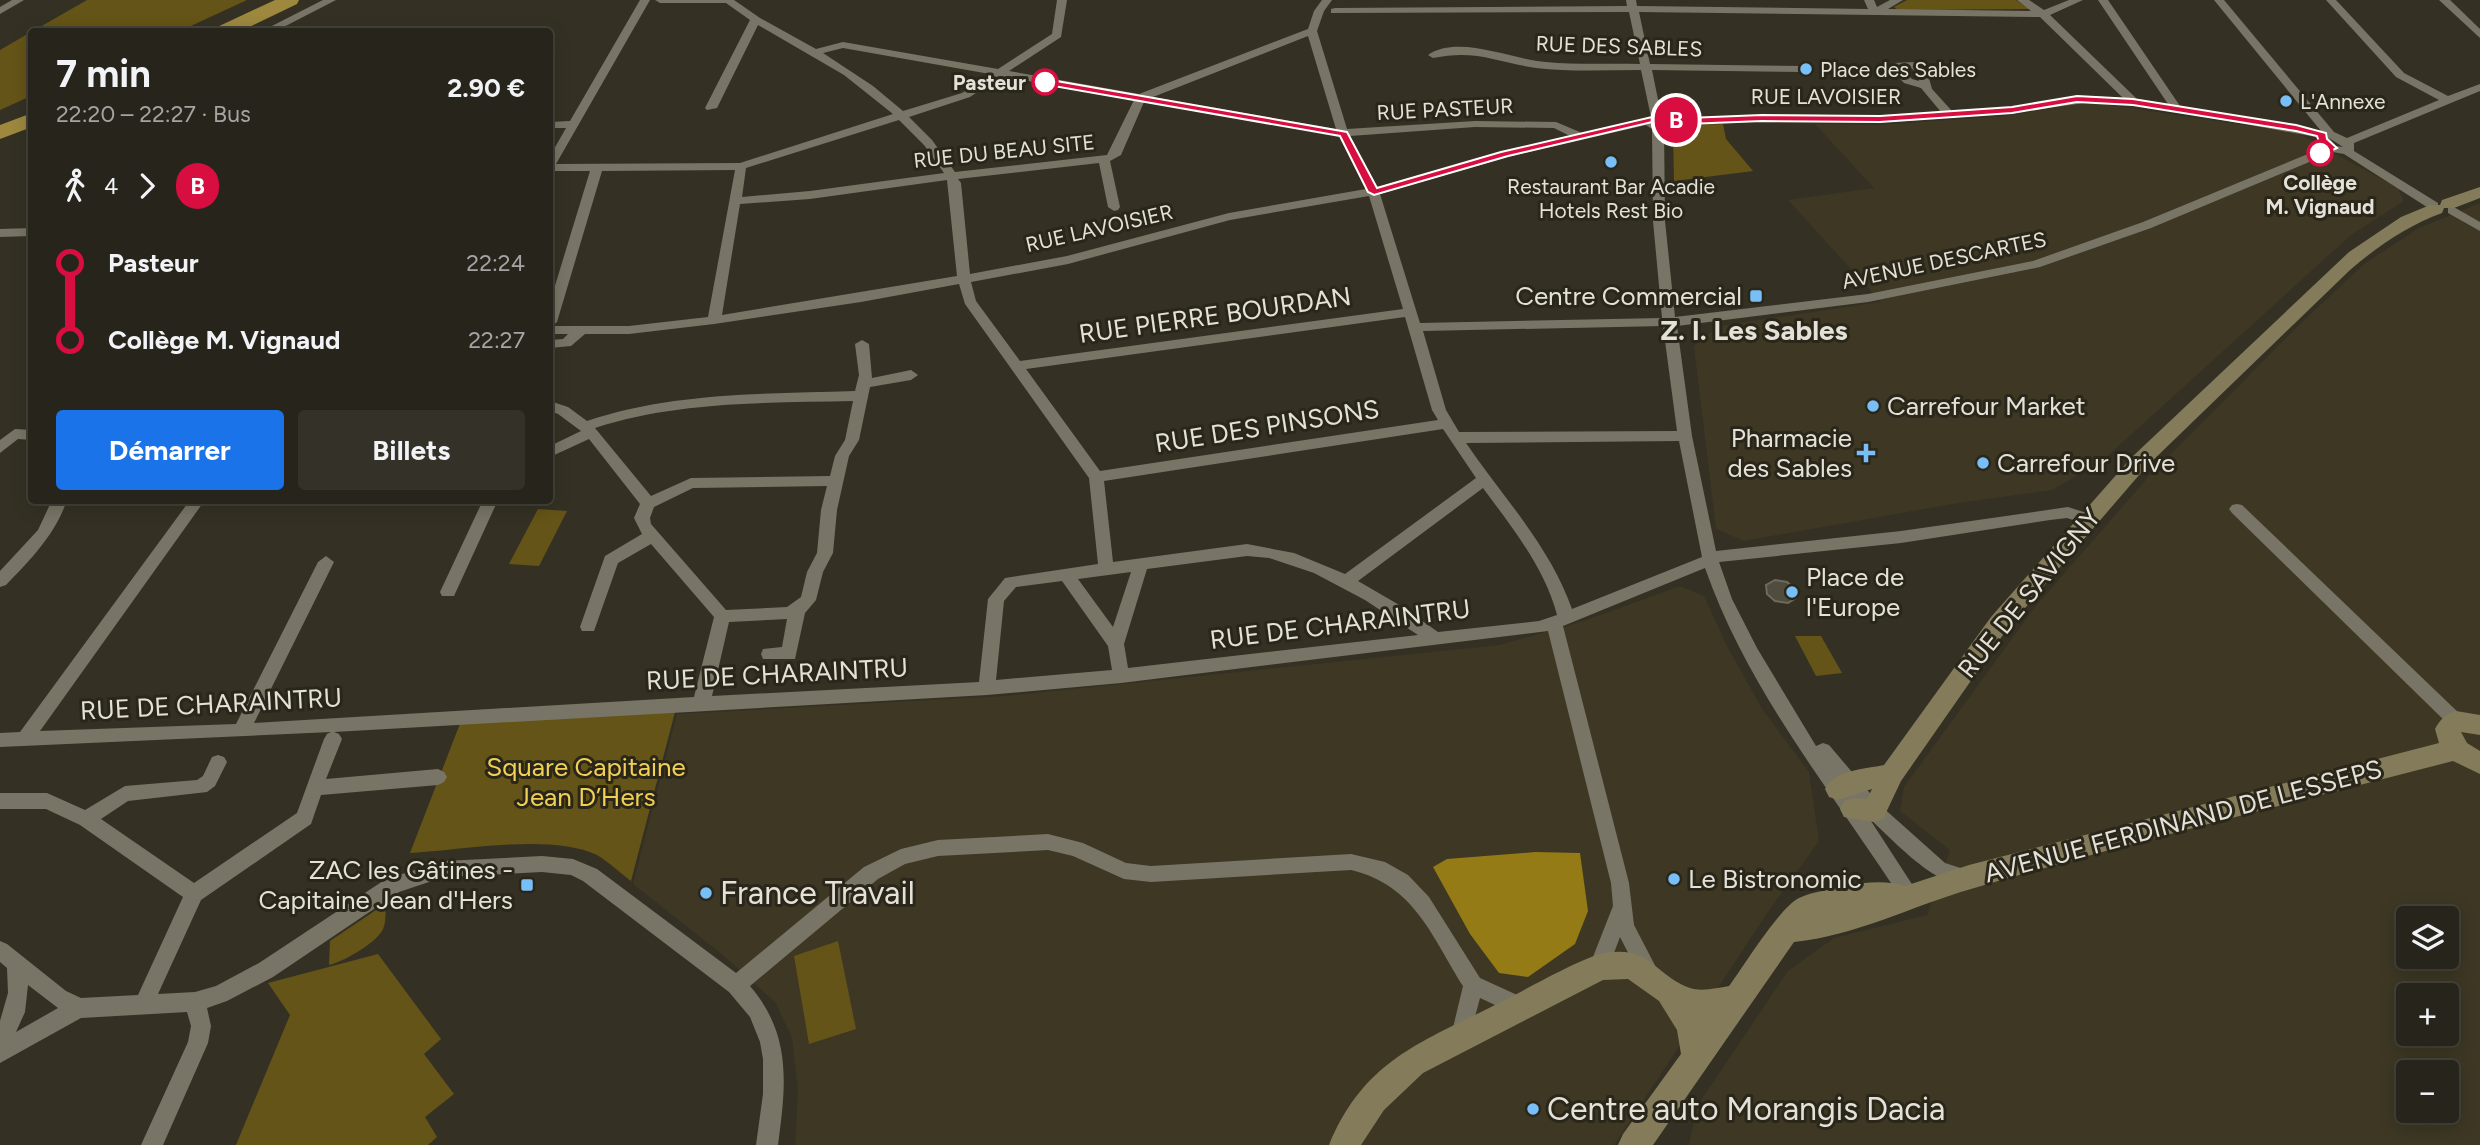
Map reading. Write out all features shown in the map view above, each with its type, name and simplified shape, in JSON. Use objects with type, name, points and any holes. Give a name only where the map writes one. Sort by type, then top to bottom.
[{"type":"highway","points":[[210,28],[269,0]]},
{"type":"highway","points":[[230,28],[290,0]]},
{"type":"highway","points":[[0,122],[28,109]]},
{"type":"highway","points":[[0,133],[28,121]]},
{"type":"main road","points":[[1634,1145],[1788,930]]},
{"type":"street","points":[[0,11],[19,0]]},
{"type":"street","points":[[273,28],[331,0]]},
{"type":"street","points":[[553,161],[645,0]]},
{"type":"street","points":[[660,0],[728,0],[755,21],[815,52],[859,80],[937,153],[955,183],[962,235],[964,279],[970,302],[1021,365],[1096,477],[1106,570]]},
{"type":"street","points":[[553,167],[740,166],[901,117],[966,95],[1057,35],[1062,0]]},
{"type":"street","points":[[1327,0],[1312,31],[1343,134],[1374,192],[1439,410],[1450,430],[1534,547],[1563,604],[1560,621],[1620,883],[1624,926],[1659,983],[1691,1026],[1696,1056]]},
{"type":"street","points":[[1752,0],[1757,11]]},
{"type":"street","points":[[1869,0],[1875,12]]},
{"type":"street","points":[[1875,12],[1898,0]]},
{"type":"street","points":[[2022,0],[2043,14],[2133,102]]},
{"type":"street","points":[[1335,11],[1539,4],[1632,4],[1757,11],[2043,14],[2078,0]]},
{"type":"street","points":[[2103,0],[2176,108]]},
{"type":"street","points":[[2219,0],[2325,134],[2442,207],[2480,227]]},
{"type":"street","points":[[2331,0],[2400,75],[2449,101]]},
{"type":"street","points":[[2444,0],[2480,35]]},
{"type":"street","points":[[1632,4],[1657,122],[1658,220],[1663,275],[1685,436],[1710,560],[1724,599],[1749,652],[1807,747],[1854,798],[1919,893]]},
{"type":"street","points":[[711,108],[755,21]]},
{"type":"street","points":[[1140,99],[1312,31]]},
{"type":"street","name":"RUE PASTEUR","points":[[815,52],[843,45],[1343,134],[1475,124],[1556,125],[1579,136]]},
{"type":"street","name":"RUE DES SABLES","points":[[1433,55],[1480,51],[1539,66],[1806,69]]},
{"type":"street","points":[[1925,86],[1949,114]]},
{"type":"street","points":[[2325,134],[2322,140],[2332,148],[2348,146],[2480,87]]},
{"type":"street","name":"RUE DU BEAU SITE","points":[[735,201],[810,195],[1104,160],[1115,155],[1140,99]]},
{"type":"street","name":"RUE LAVOISIER","points":[[553,330],[629,330],[714,320],[861,298],[1068,260],[1229,217],[1374,192],[1579,136],[1657,122],[1782,117],[1880,119],[2012,110],[2077,99],[2176,108],[2325,134]]},
{"type":"street","points":[[553,124],[573,124]]},
{"type":"street","name":"AVENUE DESCARTES","points":[[1414,327],[1671,323],[1868,298],[2036,264],[2147,225],[2332,148]]},
{"type":"street","points":[[1104,160],[1114,207]]},
{"type":"street","points":[[714,320],[740,166]]},
{"type":"street","points":[[553,312],[597,167]]},
{"type":"street","name":"RUE DE SAVIGNY","points":[[1854,798],[1892,774],[1999,623],[2139,462],[2364,248],[2421,214],[2480,192]]},
{"type":"street","points":[[0,233],[28,232]]},
{"type":"street","name":"RUE PIERRE BOURDAN","points":[[1021,365],[1410,312]]},
{"type":"street","points":[[553,344],[576,337],[582,330]]},
{"type":"street","points":[[722,616],[787,613],[797,610],[808,600],[815,572],[825,553],[836,481],[842,456],[852,440],[863,390],[866,367],[862,344]]},
{"type":"street","points":[[553,450],[587,430],[623,414],[735,398],[863,390],[911,375]]},
{"type":"street","points":[[553,407],[569,413],[587,430],[648,504]]},
{"type":"street","name":"RUE DES PINSONS","points":[[1096,477],[1450,430],[1685,436]]},
{"type":"street","points":[[0,449],[15,434],[28,435]]},
{"type":"street","points":[[1344,583],[1486,478]]},
{"type":"street","points":[[722,616],[644,526],[642,518],[648,504],[691,483],[836,481]]},
{"type":"street","points":[[0,581],[46,532],[57,514],[59,504]]},
{"type":"street","points":[[25,739],[195,504]]},
{"type":"street","points":[[447,592],[489,504]]},
{"type":"street","points":[[2236,509],[2468,723]]},
{"type":"street","name":"RUE DE CHARAINTRU","points":[[0,740],[241,731],[517,713],[701,705],[987,688],[1121,676],[1435,639],[1560,621],[1721,555],[1901,537],[2068,512],[2088,519]]},
{"type":"street","points":[[588,627],[611,559],[652,536]]},
{"type":"street","points":[[987,688],[996,598],[1012,582],[1247,550],[1262,550],[1302,562],[1399,612],[1435,639]]},
{"type":"street","points":[[241,731],[326,562]]},
{"type":"street","points":[[1121,676],[1116,644],[1141,565]]},
{"type":"street","points":[[1067,576],[1116,644]]},
{"type":"street","points":[[769,654],[789,654],[797,610]]},
{"type":"street","points":[[701,705],[722,616]]},
{"type":"street","points":[[2468,723],[2448,729],[2448,735],[2457,749],[2480,763]]},
{"type":"street","points":[[143,1006],[194,894],[305,818],[333,739]]},
{"type":"street","name":"AVENUE FERDINAND DE LESSEPS","points":[[1919,893],[1966,878],[2457,749]]},
{"type":"street","points":[[86,819],[125,794],[201,787],[209,781],[218,762]]},
{"type":"street","points":[[314,788],[438,777]]},
{"type":"street","points":[[1854,798],[1939,869],[1966,878]]},
{"type":"street","points":[[0,801],[47,801],[86,819],[194,894]]},
{"type":"street","points":[[736,985],[871,873],[901,857],[938,848],[1048,842],[1076,849],[1124,871],[1151,874],[1351,862],[1378,868],[1401,881],[1422,903],[1473,985],[1519,1006]]},
{"type":"street","points":[[1788,930],[1818,927],[1852,918],[1919,893],[1933,876],[1928,858]]},
{"type":"street","points":[[0,1053],[52,1021],[80,1008],[195,1002],[220,994],[265,970],[393,885],[444,870],[542,864],[573,867],[590,874],[736,985],[758,1013],[772,1048],[774,1096],[767,1145]]},
{"type":"street","points":[[1599,967],[1621,909]]},
{"type":"street","points":[[8,957],[59,999],[80,1008]]},
{"type":"street","points":[[0,1038],[16,1010],[20,986],[8,957]]},
{"type":"street","points":[[1345,1145],[1371,1099],[1387,1081],[1429,1052],[1599,967],[1622,963],[1643,970],[1686,1001],[1700,1003],[1736,999]]},
{"type":"street","points":[[1461,1036],[1473,985]]},
{"type":"street","points":[[152,1145],[198,1043],[201,1026],[195,1002]]},
{"type":"shaded area","points":[[2077,104],[2102,104],[2297,133],[2398,188],[2404,201],[2351,235],[2101,462],[2052,490],[1958,503],[1744,541],[1716,529],[1694,346],[1718,326],[1881,302],[1788,200],[1874,188],[1815,124],[1877,125],[2006,116]]},
{"type":"shaded area","points":[[2480,203],[2480,1145],[1689,1145],[1697,1106],[1788,971],[1834,938],[1927,915],[1950,850],[1900,811],[1904,787],[2035,607],[2150,475],[2297,327],[2364,264],[2419,228]]},
{"type":"shaded area","points":[[1680,586],[1704,596],[1727,646],[1763,710],[1809,772],[1819,841],[1768,912],[1614,1145],[795,1145],[798,1090],[792,1038],[776,1003],[723,955],[633,884],[677,714],[1006,696],[1500,645],[1581,622]]},
{"type":"shaded area","points":[[1535,852],[1580,853],[1588,911],[1575,944],[1528,977],[1499,973],[1470,934],[1433,867],[1447,859]]},
{"type":"green space","points":[[87,0],[247,0],[186,28],[38,28]]},
{"type":"green space","points":[[1907,0],[2016,0],[2029,9],[1898,10],[1894,7]]},
{"type":"green space","points":[[28,34],[28,97],[0,110],[0,50]]},
{"type":"green space","points":[[1723,124],[1726,139],[1753,171],[1674,181],[1673,134],[1689,126]]},
{"type":"green space","points":[[538,509],[567,511],[539,566],[509,564]]},
{"type":"green space","points":[[1795,636],[1821,636],[1842,673],[1816,676]]},
{"type":"green space","name":"Square Capitaine Jean D’Hers","points":[[675,712],[631,881],[597,855],[578,848],[556,845],[506,845],[410,853],[461,721]]},
{"type":"green space","points":[[382,906],[386,909],[385,923],[378,936],[358,952],[329,965],[330,941]]},
{"type":"green space","points":[[838,941],[856,1029],[809,1044],[794,956]]},
{"type":"green space","points":[[378,954],[441,1039],[424,1054],[454,1094],[425,1117],[437,1137],[428,1145],[236,1145],[290,1015],[268,983]]},
{"type":"building","name":"Place de l'Europe","points":[[1775,580],[1787,582],[1795,589],[1796,598],[1788,603],[1775,601],[1767,594],[1766,585]]},
{"type":"bus line","name":"B","points":[[1045,82],[1343,134],[1374,192],[1505,154],[1652,120],[1880,119],[2012,110],[2077,99],[2133,102],[2296,128],[2322,135],[2322,140],[2332,148],[2320,153]]},
{"type":"place","name":"Place des Sables","points":[[1806,69]]},
{"type":"place","name":"Pasteur","points":[[1045,82]]},
{"type":"place","name":"L'Annexe","points":[[2286,101]]},
{"type":"place","name":"Collège M. Vignaud","points":[[2320,153]]},
{"type":"place","name":"Restaurant Bar Acadie Hotels Rest Bio","points":[[1611,162]]},
{"type":"place","name":"Centre Commercial","points":[[1756,296]]},
{"type":"place","name":"Carrefour Market","points":[[1873,406]]},
{"type":"place","name":"Pharmacie des Sables","points":[[1866,453]]},
{"type":"place","name":"Carrefour Drive","points":[[1983,463]]},
{"type":"place","name":"Place de l'Europe","points":[[1792,592]]},
{"type":"place","name":"Le Bistronomic","points":[[1674,879]]},
{"type":"place","name":"ZAC les Gâtines - Capitaine Jean d'Hers","points":[[527,885]]},
{"type":"place","name":"France Travail","points":[[706,893]]},
{"type":"place","name":"Centre auto Morangis Dacia","points":[[1533,1109]]},
{"type":"district","name":"Z. I. Les Sables","points":[[1754,330]]}]
